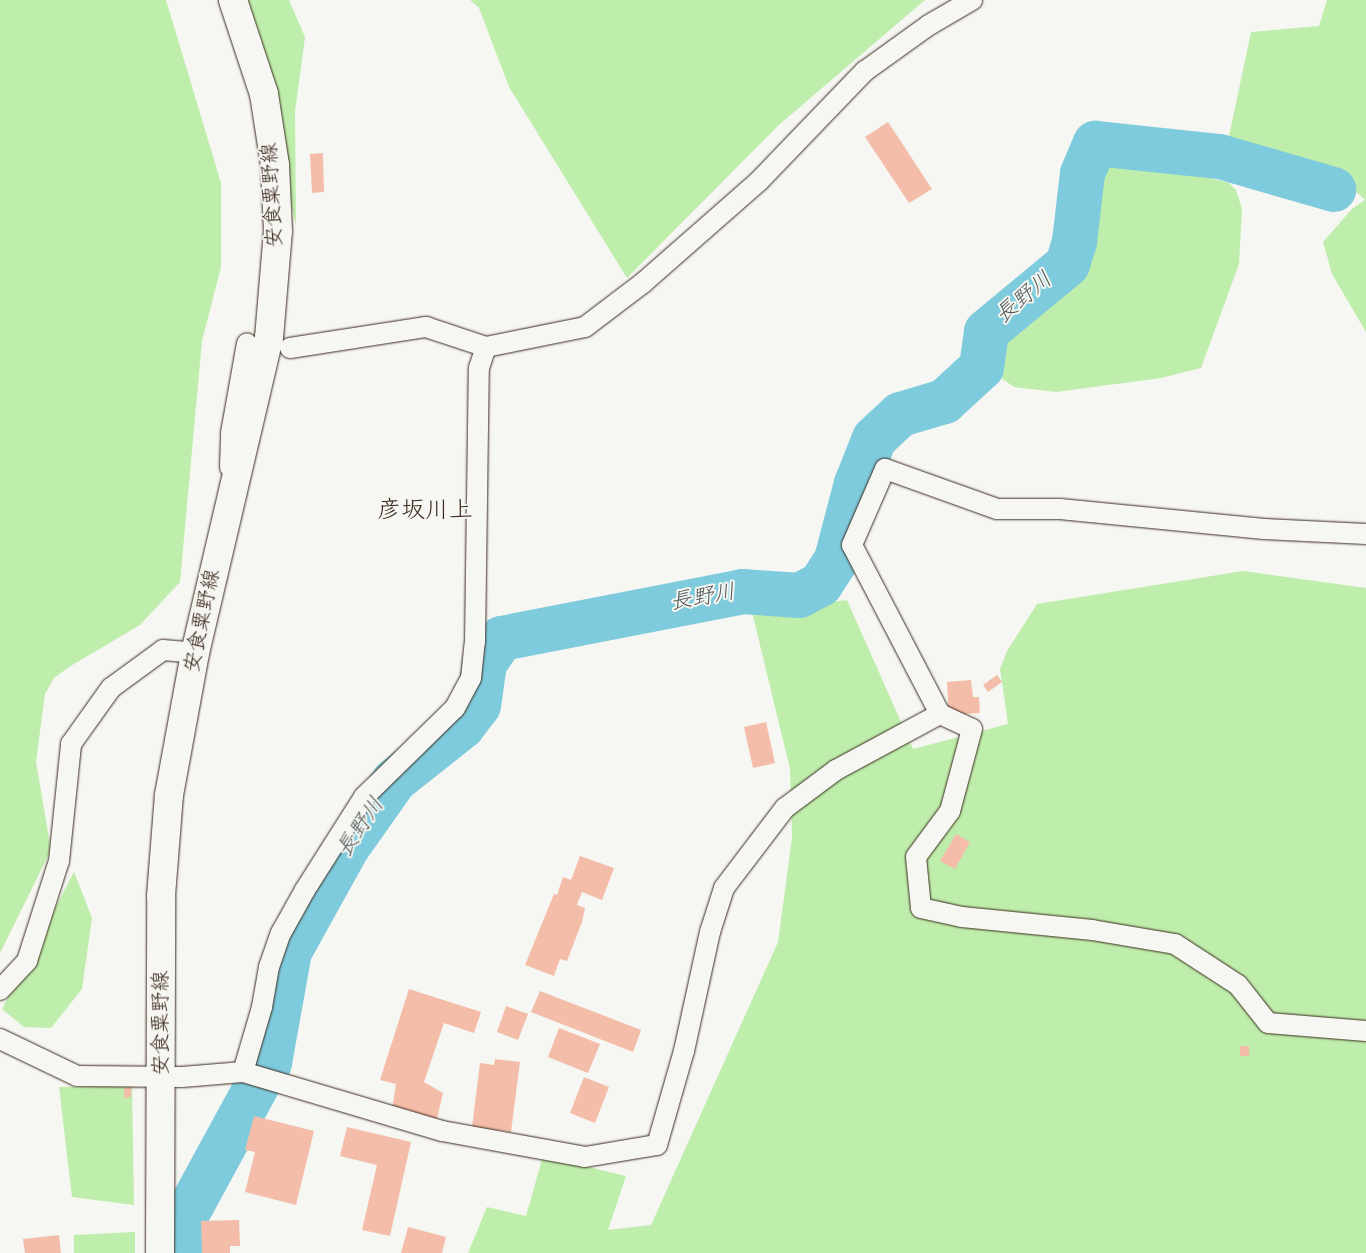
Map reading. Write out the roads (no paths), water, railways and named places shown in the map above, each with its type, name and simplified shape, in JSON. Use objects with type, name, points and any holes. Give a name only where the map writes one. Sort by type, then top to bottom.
[{"type":"main road","name":"安食粟野線","points":[[160,1253],[163,1074],[162,896],[168,796],[196,653],[269,338],[278,231],[275,166],[264,94],[233,0]]},
{"type":"street","points":[[290,348],[426,327],[486,347],[585,327],[643,284],[760,181],[865,71],[929,25],[972,0]]},
{"type":"street","points":[[230,503],[231,433],[248,344]]},
{"type":"street","points":[[254,1076],[269,967],[282,933],[305,890],[364,797],[455,708],[471,678],[475,642],[479,368],[486,347]]},
{"type":"street","points":[[1366,534],[1264,529],[1060,509],[997,509],[884,469],[852,546],[940,714],[972,729],[950,811],[916,857],[922,908],[962,917],[1092,930],[1175,944],[1238,985],[1268,1023],[1366,1031]]},
{"type":"street","points":[[0,990],[27,962],[59,861],[71,744],[110,688],[163,650],[196,653]]},
{"type":"street","points":[[0,1039],[77,1076],[163,1074],[182,1077],[254,1076],[442,1130],[586,1157],[657,1145],[684,1051],[710,932],[724,888],[785,808],[836,770],[940,714]]},
{"type":"waterway","name":"長野川","points":[[184,1253],[184,1218],[269,1062],[289,951],[346,848],[394,780],[462,726],[478,705],[484,663],[501,638],[742,591],[799,595],[820,584],[836,559],[856,483],[874,438],[900,414],[944,401],[981,367],[986,331],[1067,264],[1074,241],[1082,173],[1095,143],[1219,156],[1333,189]]},
{"type":"district","name":"彦坂川上","points":[[425,512]]}]
